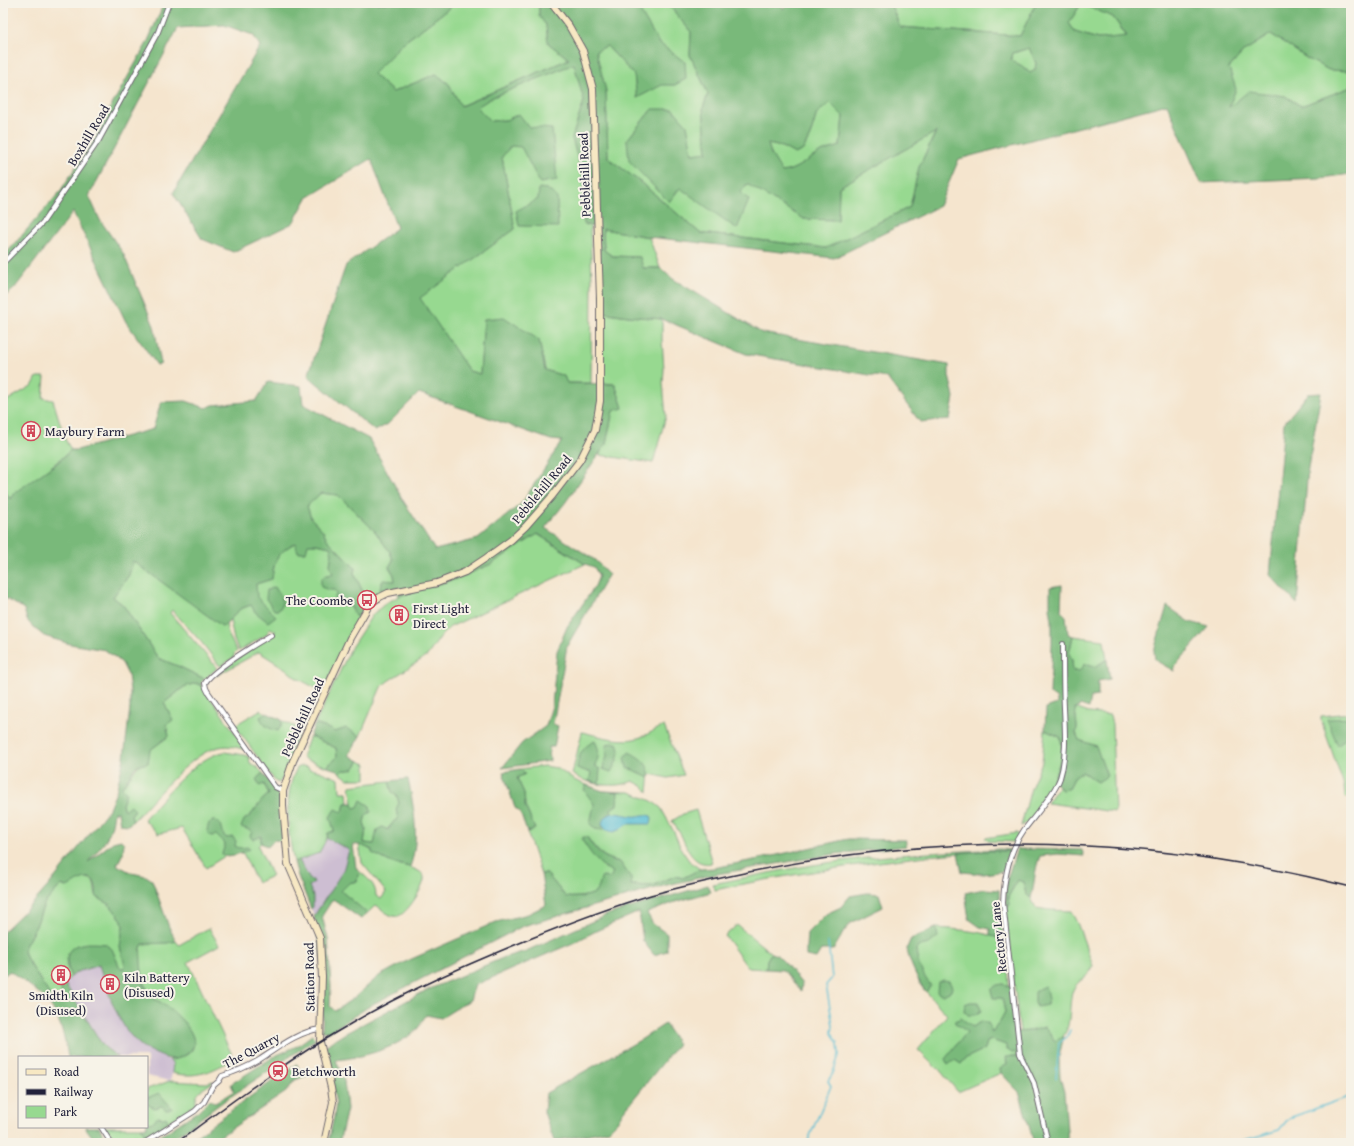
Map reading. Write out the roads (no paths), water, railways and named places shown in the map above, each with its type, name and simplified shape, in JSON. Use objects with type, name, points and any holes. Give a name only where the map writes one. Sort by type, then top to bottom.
[{"type":"main road","name":"Pebblehill Road","points":[[284,791],[292,764],[350,638],[372,602],[388,592],[436,583],[464,572],[511,540],[553,496],[580,460],[595,430],[600,401],[600,299],[592,89],[583,51],[569,26],[551,3]]},
{"type":"main road","name":"Station Road","points":[[284,791],[283,806],[288,864],[320,938],[322,977],[320,1029],[321,1050],[333,1102],[324,1143]]},
{"type":"street","name":"Boxhill Road","points":[[3,263],[43,222],[99,140],[158,32],[169,3]]},
{"type":"street","points":[[271,635],[249,648],[220,669],[205,683],[208,692],[275,787],[284,791]]},
{"type":"street","name":"Rectory Lane","points":[[1048,1143],[1034,1082],[1020,1054],[1012,971],[1005,925],[1003,895],[1007,870],[1016,844],[1058,783],[1062,768],[1065,734],[1063,644]]},
{"type":"street","name":"The Quarry","points":[[144,1143],[199,1108],[207,1098],[212,1087],[222,1076],[240,1070],[310,1030],[320,1029]]},
{"type":"street","points":[[102,1128],[111,1143]]},
{"type":"water","points":[[612,813],[632,816],[651,816],[651,824],[627,824],[619,830],[613,832],[606,830],[602,822],[605,817]]},
{"type":"waterway","points":[[807,1143],[831,1086],[828,1081],[833,1073],[839,1055],[838,1043],[832,1033],[833,1025],[826,985],[832,978],[828,942]]},
{"type":"waterway","points":[[1056,1078],[1059,1043],[1067,1037],[1070,1030]]},
{"type":"waterway","points":[[1234,1143],[1279,1130],[1289,1118],[1351,1096]]},
{"type":"railway","points":[[176,1143],[262,1080],[329,1036],[372,1011],[414,990],[500,951],[602,911],[651,895],[724,877],[824,858],[900,849],[976,845],[1051,845],[1127,849],[1202,857],[1277,870],[1351,887]]},
{"type":"place","name":"Maybury Farm","points":[[31,431]]},
{"type":"place","name":"The Coombe","points":[[367,600]]},
{"type":"place","name":"First Light Direct","points":[[399,615]]},
{"type":"place","name":"Smidth Kiln (Disused)","points":[[61,975]]},
{"type":"place","name":"Kiln Battery (Disused)","points":[[110,984]]},
{"type":"place","name":"Betchworth","points":[[278,1071]]}]
